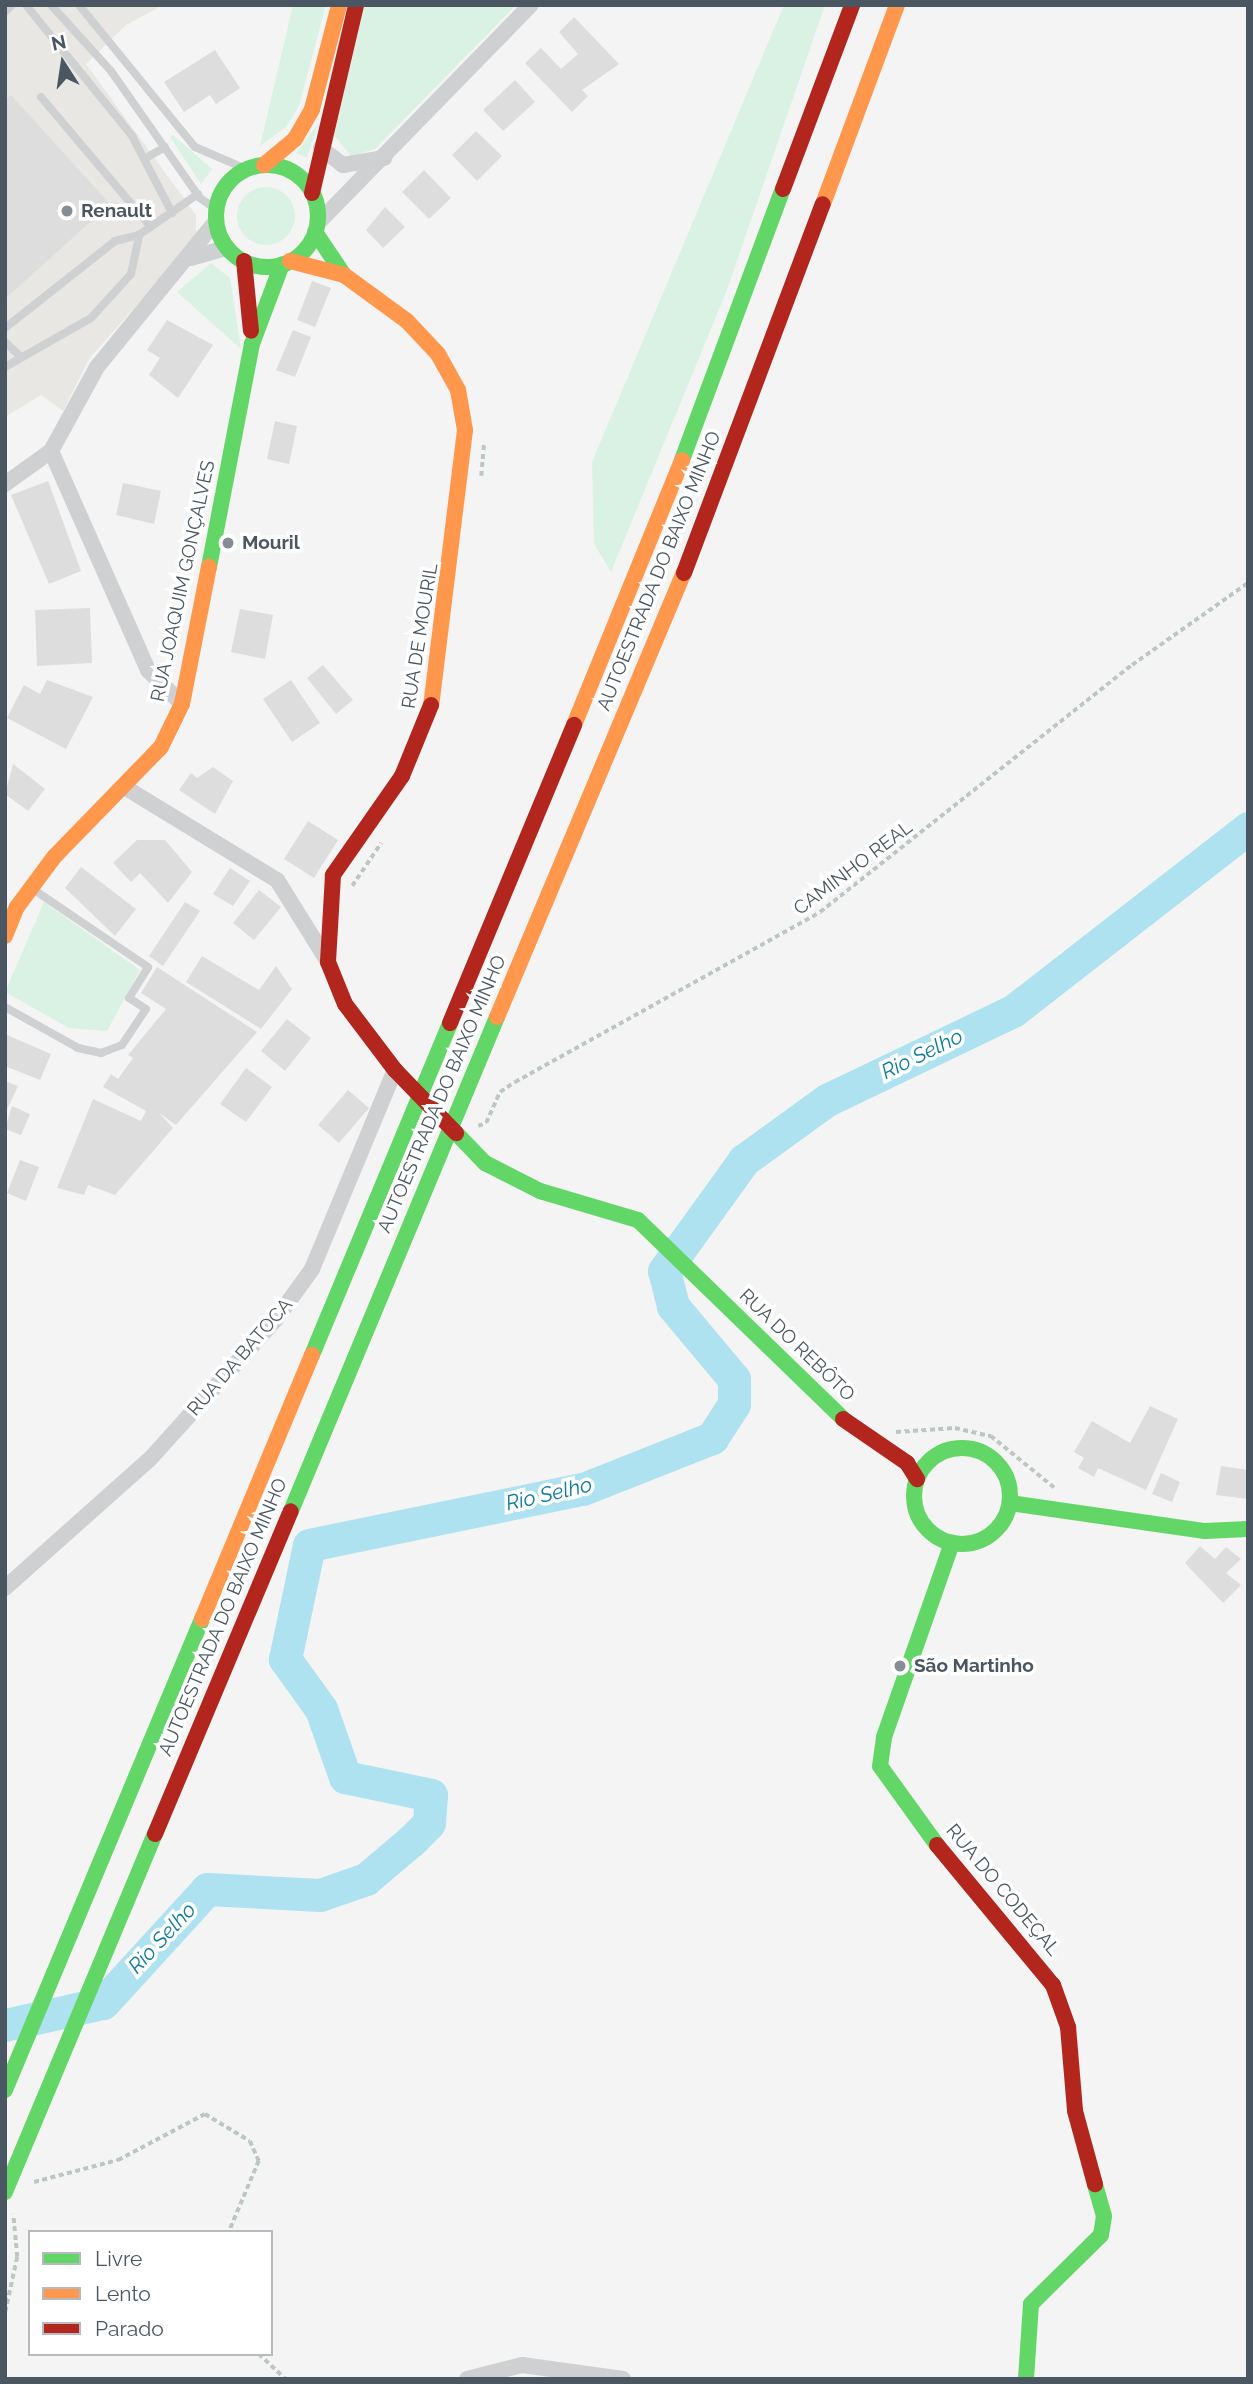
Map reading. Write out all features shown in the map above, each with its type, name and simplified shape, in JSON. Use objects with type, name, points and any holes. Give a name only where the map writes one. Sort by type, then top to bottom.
[{"type":"main road","points":[[264,165],[304,125],[338,5]]},
{"type":"main road","points":[[252,344],[286,262],[316,228],[312,193],[356,5]]},
{"type":"main road","name":"AUTOESTRADA DO BAIXO MINHO","points":[[5,2090],[652,539],[852,5]]},
{"type":"main road","name":"AUTOESTRADA DO BAIXO MINHO","points":[[5,2192],[692,553],[897,5]]},
{"type":"main road","points":[[286,262],[244,261],[227,248],[216,215],[226,185],[246,169],[264,165],[295,173],[312,193]]},
{"type":"main road","name":"RUA DE MOURIL","points":[[316,228],[344,275],[407,321],[438,354],[458,390],[465,430],[430,715],[402,776],[333,875],[328,962],[345,1004],[395,1070],[459,1140],[514,1181],[621,1213],[654,1232]]},
{"type":"main road","points":[[244,261],[252,344]]},
{"type":"main road","name":"RUA DE MOURIL","points":[[286,262],[344,275]]},
{"type":"main road","name":"RUA JOAQUIM GONÇALVES","points":[[5,936],[32,888],[161,747],[182,704],[252,344]]},
{"type":"main road","name":"RUA DO REBÔTO","points":[[654,1232],[834,1413],[907,1463],[917,1479]]},
{"type":"main road","points":[[974,1449],[1006,1476],[1010,1503],[983,1539],[953,1543],[925,1527],[916,1512],[917,1479],[933,1457],[974,1449]]},
{"type":"main road","points":[[1010,1503],[1205,1531],[1248,1529]]},
{"type":"main road","name":"RUA DO CODEÇAL","points":[[953,1543],[884,1737],[880,1766],[893,1792],[1053,1985],[1068,2027],[1075,2111],[1104,2216],[1101,2235],[1031,2304],[1026,2379]]},
{"type":"street","points":[[316,228],[531,5]]},
{"type":"street","points":[[321,148],[343,166],[384,158]]},
{"type":"street","points":[[5,484],[51,452],[97,367],[191,258],[216,215]]},
{"type":"street","points":[[191,258],[227,248]]},
{"type":"street","points":[[51,452],[148,670],[182,704]]},
{"type":"street","points":[[126,788],[277,880],[328,962]]},
{"type":"street","name":"RUA DA BATOCA","points":[[5,1588],[150,1459],[276,1319],[312,1269],[395,1070]]},
{"type":"street","points":[[467,2379],[522,2365],[623,2379]]},
{"type":"lane","points":[[5,12],[12,5]]},
{"type":"lane","points":[[26,5],[146,158],[172,213]]},
{"type":"lane","points":[[51,5],[111,71],[198,194],[216,215]]},
{"type":"lane","points":[[79,5],[195,147],[246,169]]},
{"type":"lane","points":[[41,97],[151,227]]},
{"type":"lane","points":[[146,158],[165,146]]},
{"type":"lane","points":[[5,328],[115,241],[139,235],[198,194]]},
{"type":"lane","points":[[5,367],[91,318],[131,274],[139,235]]},
{"type":"lane","points":[[5,342],[22,357]]},
{"type":"lane","points":[[5,1007],[78,1048],[101,1053],[122,1045],[146,1009],[129,998],[148,967],[32,888]]},
{"type":"path","name":"CAMINHO REAL","points":[[459,1140],[486,1123],[500,1092],[515,1082],[821,912],[1143,657],[1248,583]]},
{"type":"path","points":[[882,1427],[918,1434],[955,1428],[982,1433],[1063,1492]]},
{"type":"path","points":[[42,2180],[118,2160],[205,2114],[250,2141],[259,2161],[230,2230]]},
{"type":"path","points":[[5,2312],[16,2233]]},
{"type":"path","points":[[261,2356],[286,2379]]},
{"type":"shaded area","points":[[5,5],[163,5],[126,25],[86,64],[196,215],[196,238],[89,359],[63,411],[41,395],[5,417]]},
{"type":"green space","points":[[293,5],[326,5],[299,106],[286,127],[260,146]]},
{"type":"green space","points":[[365,5],[516,5],[375,149],[351,156],[334,135]]},
{"type":"green space","points":[[784,5],[825,5],[727,290],[611,572],[594,544],[592,462]]},
{"type":"green space","points":[[319,122],[307,158],[296,153],[300,148]]},
{"type":"green space","points":[[173,135],[212,169],[201,184],[170,137]]},
{"type":"green space","points":[[260,187],[272,187],[287,195],[295,210],[295,222],[287,237],[272,245],[260,245],[245,237],[237,222],[237,210],[245,195]]},
{"type":"green space","points":[[211,263],[230,278],[241,349],[177,292]]},
{"type":"green space","points":[[44,902],[140,970],[107,1031],[69,1028],[5,992]]},
{"type":"building","points":[[574,17],[619,64],[582,90],[588,96],[572,112],[525,63],[541,48],[561,69],[578,54],[559,32]]},
{"type":"building","points":[[215,50],[240,88],[216,104],[210,95],[184,112],[164,82]]},
{"type":"building","points":[[515,80],[535,102],[503,131],[483,110]]},
{"type":"building","points":[[11,95],[110,204],[5,299],[5,100]]},
{"type":"building","points":[[476,131],[502,156],[477,181],[452,155]]},
{"type":"building","points":[[424,170],[451,198],[429,219],[402,192]]},
{"type":"building","points":[[385,207],[405,227],[383,248],[366,230]]},
{"type":"building","points":[[312,281],[331,288],[315,327],[297,320]]},
{"type":"building","points":[[167,320],[213,345],[178,398],[149,375],[160,358],[147,350]]},
{"type":"building","points":[[293,330],[311,337],[295,377],[276,370]]},
{"type":"building","points":[[275,421],[297,426],[289,464],[267,459]]},
{"type":"building","points":[[48,481],[81,571],[49,584],[11,495]]},
{"type":"building","points":[[123,483],[161,491],[154,524],[116,515]]},
{"type":"building","points":[[90,608],[92,663],[37,666],[35,610]]},
{"type":"building","points":[[240,609],[273,615],[265,659],[231,652]]},
{"type":"building","points":[[323,665],[353,700],[336,714],[307,678]]},
{"type":"building","points":[[47,680],[93,697],[66,749],[7,718],[24,685],[40,694]]},
{"type":"building","points":[[291,680],[320,723],[292,742],[263,699]]},
{"type":"building","points":[[13,764],[45,789],[28,811],[5,794]]},
{"type":"building","points":[[213,767],[233,781],[215,814],[179,790],[191,773],[197,778]]},
{"type":"building","points":[[308,821],[338,840],[314,878],[284,859]]},
{"type":"building","points":[[137,840],[165,840],[192,872],[168,903],[140,873],[131,882],[113,863]]},
{"type":"building","points":[[81,867],[136,909],[115,936],[65,888]]},
{"type":"building","points":[[230,868],[250,881],[233,906],[213,894]]},
{"type":"building","points":[[259,890],[281,907],[254,940],[233,923]]},
{"type":"building","points":[[185,902],[200,911],[163,966],[149,956]]},
{"type":"building","points":[[202,956],[259,990],[276,966],[292,989],[261,1029],[186,982]]},
{"type":"building","points":[[157,967],[257,1032],[176,1125],[159,1113],[173,1128],[115,1195],[88,1185],[84,1195],[57,1188],[93,1099],[141,1121],[146,1111],[103,1087],[111,1074],[118,1079],[133,1058],[128,1055],[166,1009],[141,993]]},
{"type":"building","points":[[287,1019],[311,1038],[285,1071],[261,1051]]},
{"type":"building","points":[[7,1035],[51,1054],[40,1080],[5,1066]]},
{"type":"building","points":[[246,1068],[272,1087],[246,1122],[220,1104]]},
{"type":"building","points":[[5,1081],[18,1086],[5,1114]]},
{"type":"building","points":[[348,1090],[369,1108],[339,1143],[318,1125]]},
{"type":"building","points":[[12,1106],[30,1114],[21,1135],[5,1129]]},
{"type":"building","points":[[20,1160],[39,1167],[26,1201],[7,1193]]},
{"type":"building","points":[[1150,1406],[1178,1419],[1146,1490],[1098,1468],[1094,1477],[1078,1468],[1084,1458],[1074,1452],[1092,1421],[1130,1443]]},
{"type":"building","points":[[1221,1466],[1248,1470],[1248,1499],[1216,1495]]},
{"type":"building","points":[[1161,1473],[1180,1482],[1172,1502],[1152,1494]]},
{"type":"building","points":[[1200,1546],[1215,1559],[1226,1547],[1241,1559],[1226,1573],[1241,1585],[1223,1603],[1185,1563]]},
{"type":"waterway","name":"Rio Selho","points":[[5,2025],[103,2003],[207,1889],[320,1895],[366,1879],[411,1841],[429,1823],[431,1795],[345,1777],[321,1709],[285,1659],[309,1545],[583,1489],[712,1438],[734,1404],[734,1379],[673,1306],[664,1271],[744,1160],[827,1100],[1013,1011],[1248,828]]},
{"type":"traffic: fast","points":[[267,165],[286,169],[303,180],[314,197],[318,216],[314,235],[303,252],[286,263],[267,267],[248,263],[231,252],[220,235],[216,216],[220,197],[231,180],[248,169],[267,165]]},
{"type":"traffic: fast","points":[[682,460],[783,189]]},
{"type":"traffic: fast","points":[[315,232],[344,275]]},
{"type":"traffic: fast","points":[[209,567],[252,344],[282,264]]},
{"type":"traffic: fast","points":[[291,1511],[497,1017]]},
{"type":"traffic: fast","points":[[312,1355],[450,1023]]},
{"type":"traffic: fast","points":[[456,1133],[485,1163],[540,1191],[638,1220],[843,1419]]},
{"type":"traffic: fast","points":[[962,1448],[980,1452],[996,1462],[1006,1478],[1010,1496],[1006,1514],[996,1530],[980,1540],[962,1544],[944,1540],[928,1530],[918,1514],[914,1496],[918,1478],[928,1462],[944,1452],[962,1448]]},
{"type":"traffic: fast","points":[[1010,1503],[1205,1531],[1248,1529]]},
{"type":"traffic: fast","points":[[937,1845],[880,1766],[884,1737],[952,1543]]},
{"type":"traffic: fast","points":[[5,2090],[202,1619]]},
{"type":"traffic: fast","points":[[5,2192],[155,1834]]},
{"type":"traffic: fast","points":[[1026,2379],[1031,2304],[1101,2235],[1104,2216],[1095,2184]]},
{"type":"traffic: slow","points":[[264,165],[295,139],[312,109],[339,5]]},
{"type":"traffic: slow","points":[[823,204],[897,5]]},
{"type":"traffic: slow","points":[[290,261],[344,275],[407,321],[438,354],[458,390],[465,430],[431,705]]},
{"type":"traffic: slow","points":[[574,725],[682,460]]},
{"type":"traffic: slow","points":[[5,936],[17,907],[54,857],[161,747],[182,704],[209,567]]},
{"type":"traffic: slow","points":[[497,1017],[684,573]]},
{"type":"traffic: slow","points":[[202,1619],[312,1355]]},
{"type":"traffic: jam","points":[[312,193],[356,5]]},
{"type":"traffic: jam","points":[[783,189],[852,5]]},
{"type":"traffic: jam","points":[[684,573],[823,204]]},
{"type":"traffic: jam","points":[[244,261],[251,331]]},
{"type":"traffic: jam","points":[[431,705],[402,776],[333,875],[328,962],[345,1004],[395,1070],[456,1133]]},
{"type":"traffic: jam","points":[[450,1023],[574,725]]},
{"type":"traffic: jam","points":[[843,1419],[907,1463],[917,1479]]},
{"type":"traffic: jam","points":[[155,1834],[291,1511]]},
{"type":"traffic: jam","points":[[937,1845],[1053,1985],[1068,2027],[1075,2111],[1095,2184]]},
{"type":"place","name":"Renault","points":[[67,211]]},
{"type":"place","name":"Mouril","points":[[228,543]]},
{"type":"place","name":"São Martinho","points":[[900,1666]]}]
